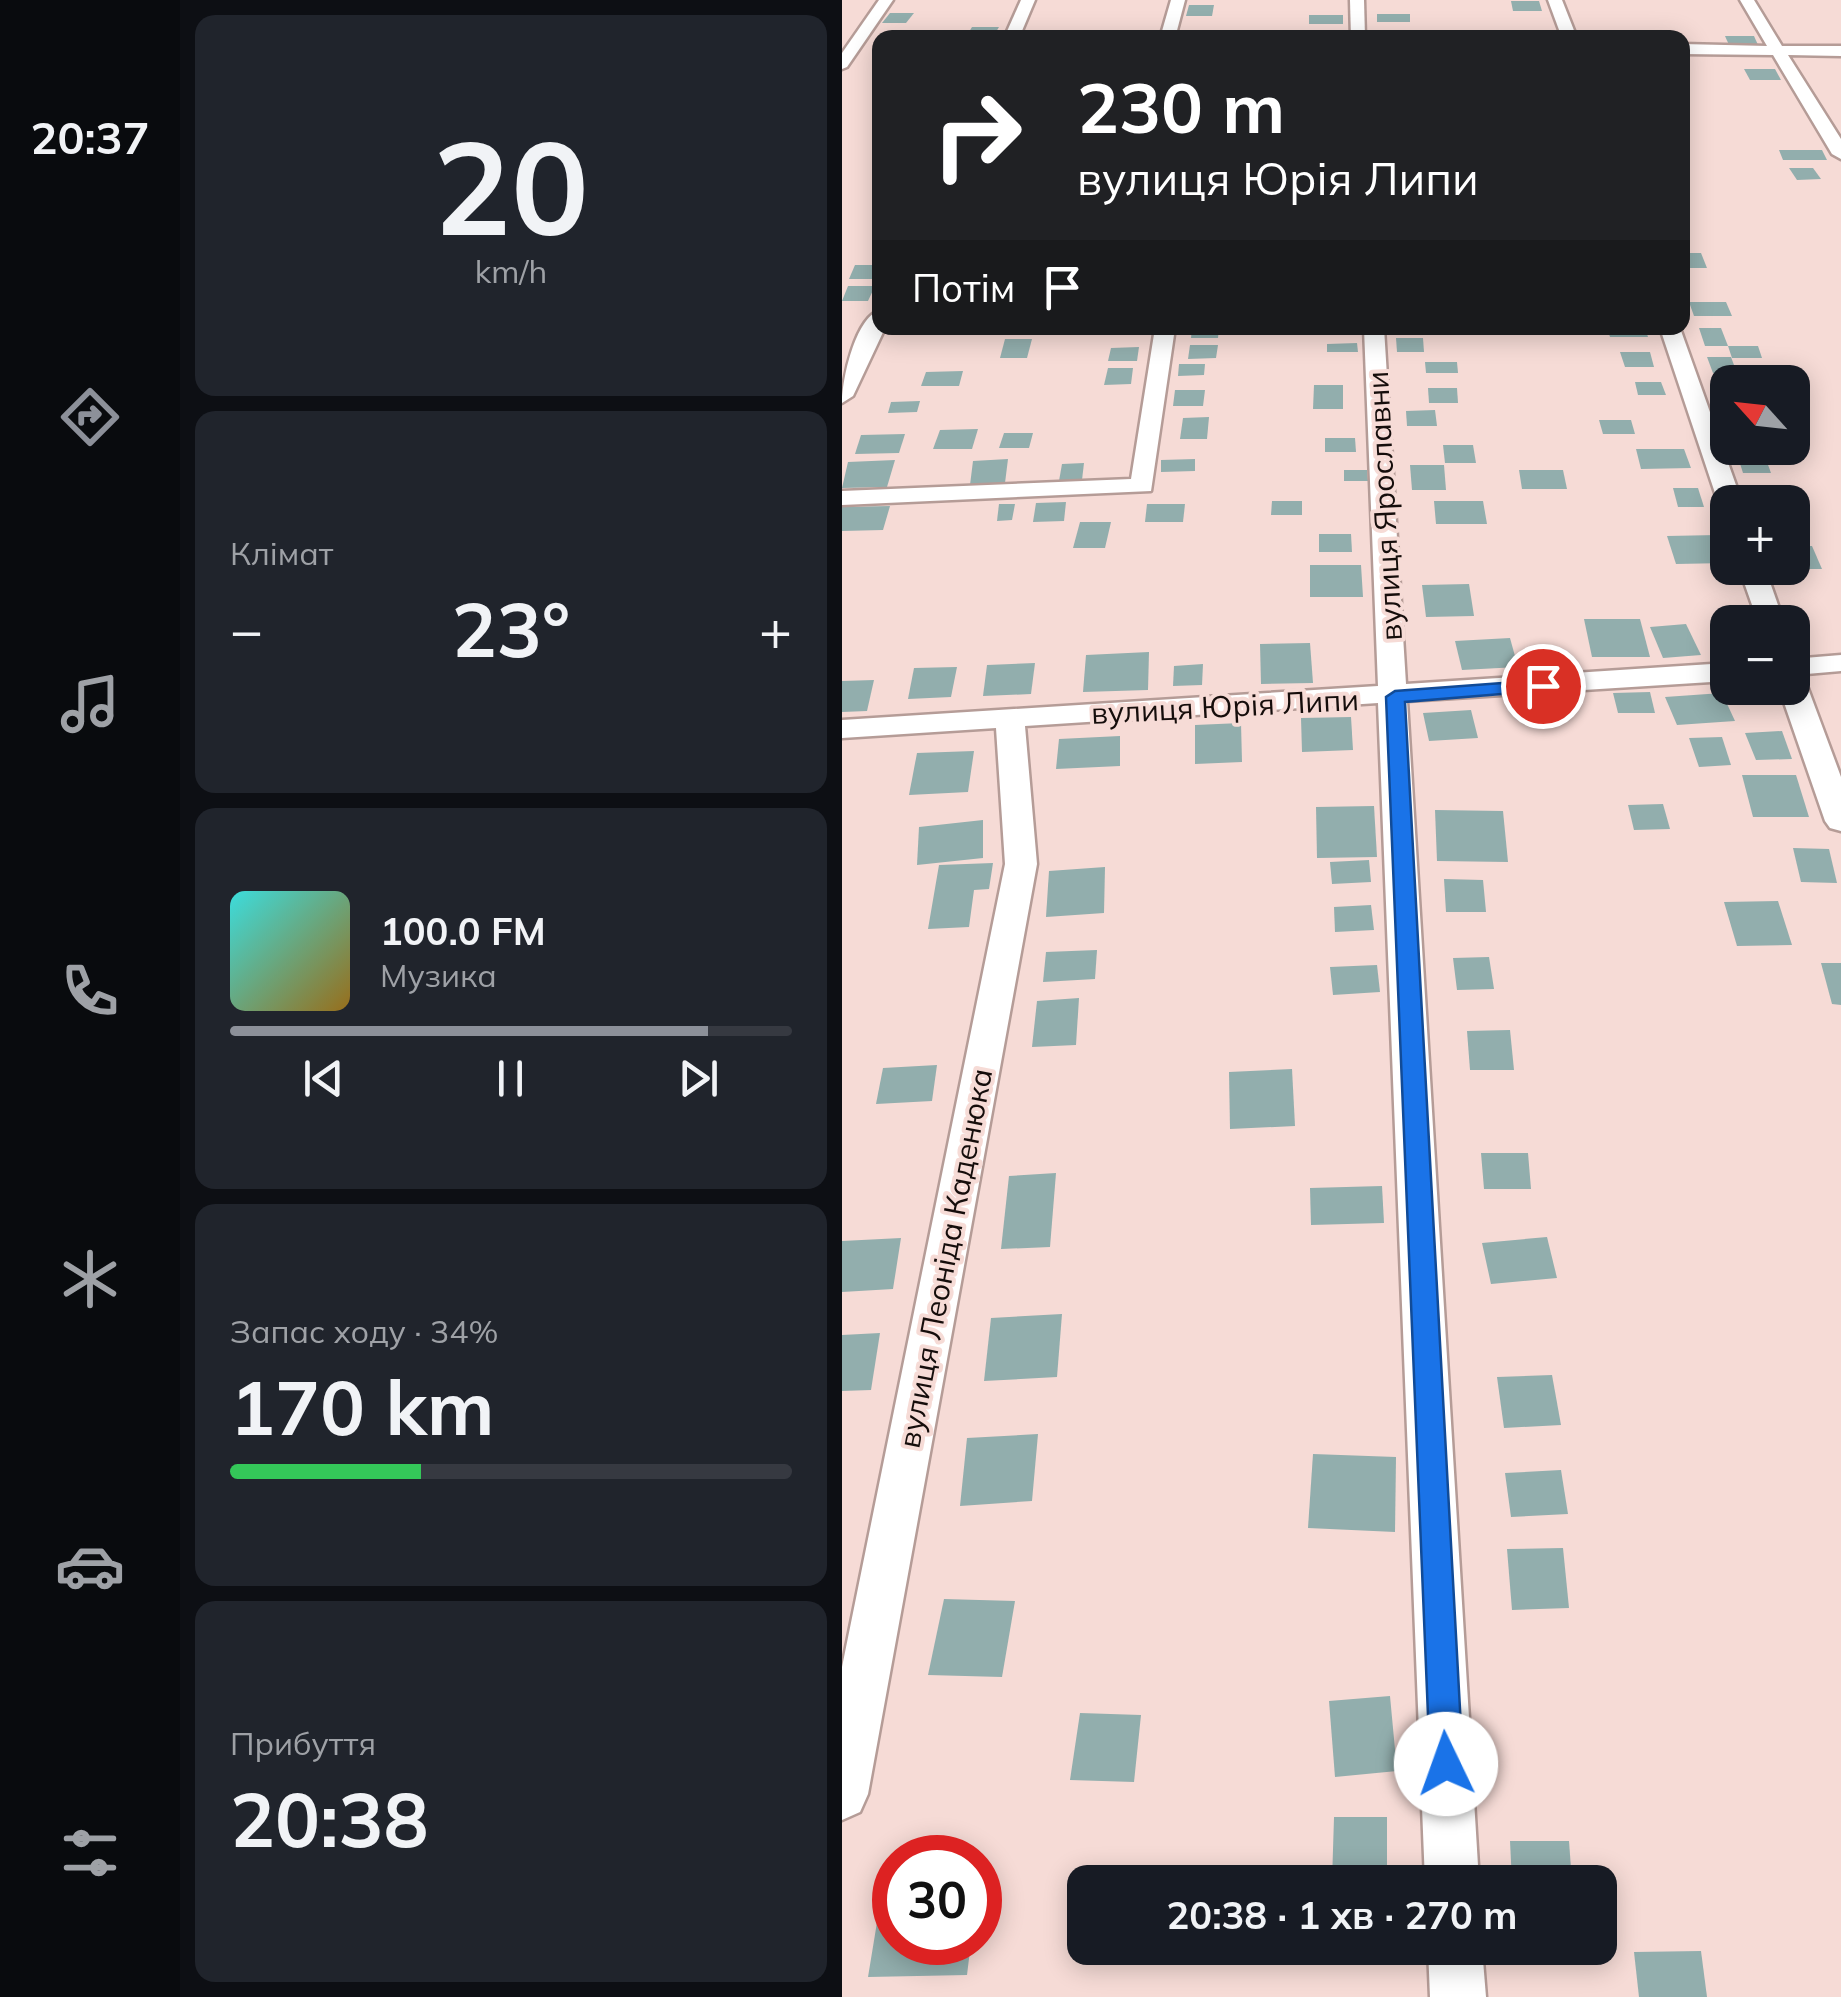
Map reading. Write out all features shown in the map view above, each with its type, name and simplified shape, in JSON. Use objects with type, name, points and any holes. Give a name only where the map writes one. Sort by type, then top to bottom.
[{"type":"street","points":[[842,64],[848,44],[886,0]]},
{"type":"street","points":[[1015,30],[1028,0]]},
{"type":"street","points":[[1169,30],[1178,0]]},
{"type":"street","points":[[1357,0],[1358,30]]},
{"type":"street","points":[[1555,0],[1567,30]]},
{"type":"street","points":[[1747,0],[1773,50],[1840,154]]},
{"type":"street","points":[[1690,49],[1840,51]]},
{"type":"street","points":[[842,396],[872,333]]},
{"type":"street","points":[[842,498],[1142,486],[1165,335]]},
{"type":"street","name":"вулиця Ярославни","points":[[1374,335],[1451,1865]]},
{"type":"street","points":[[1672,335],[1724,485]]},
{"type":"street","points":[[1810,666],[1840,663]]},
{"type":"street","name":"вулиця Юрія Липи","points":[[842,729],[1395,697],[1710,673]]},
{"type":"street","points":[[1800,705],[1840,821]]},
{"type":"street","name":"вулиця Леоніда Каденюка","points":[[842,1794],[1020,864],[1010,719]]},
{"type":"street","points":[[1456,1965],[1458,1997]]},
{"type":"building","points":[[1511,1],[1539,1],[1542,11],[1513,11]]},
{"type":"building","points":[[1189,5],[1214,5],[1212,16],[1186,16]]},
{"type":"building","points":[[890,13],[914,13],[906,23],[882,23]]},
{"type":"building","points":[[1377,14],[1410,14],[1410,22],[1377,22]]},
{"type":"building","points":[[1309,15],[1343,15],[1343,24],[1309,24]]},
{"type":"building","points":[[972,27],[999,27],[997,30],[970,30]]},
{"type":"building","points":[[1725,36],[1754,36],[1758,45],[1729,45]]},
{"type":"building","points":[[1744,69],[1775,69],[1781,80],[1750,80]]},
{"type":"building","points":[[1779,150],[1822,150],[1827,160],[1783,160]]},
{"type":"building","points":[[1789,168],[1813,168],[1821,179],[1797,180]]},
{"type":"building","points":[[1690,253],[1701,253],[1707,268],[1690,268]]},
{"type":"building","points":[[855,265],[872,265],[872,279],[849,279]]},
{"type":"building","points":[[848,286],[872,286],[868,301],[842,301]]},
{"type":"building","points":[[1690,302],[1726,302],[1732,316],[1694,316]]},
{"type":"building","points":[[1699,328],[1721,328],[1728,346],[1705,346]]},
{"type":"building","points":[[1191,335],[1218,335],[1218,338],[1191,338]]},
{"type":"building","points":[[1609,335],[1648,337],[1610,337]]},
{"type":"building","points":[[1396,338],[1423,338],[1424,352],[1397,352]]},
{"type":"building","points":[[1005,339],[1032,339],[1027,358],[1000,358]]},
{"type":"building","points":[[1357,343],[1358,352],[1327,352],[1327,344]]},
{"type":"building","points":[[1190,345],[1218,345],[1216,358],[1188,359]]},
{"type":"building","points":[[1728,346],[1758,346],[1762,358],[1732,358]]},
{"type":"building","points":[[1139,347],[1137,361],[1108,361],[1111,348]]},
{"type":"building","points":[[1620,352],[1650,352],[1654,367],[1625,367]]},
{"type":"building","points":[[1707,357],[1731,357],[1734,365],[1710,365]]},
{"type":"building","points":[[1425,362],[1457,362],[1458,373],[1426,373]]},
{"type":"building","points":[[1179,364],[1205,364],[1204,375],[1178,376]]},
{"type":"building","points":[[1108,368],[1133,368],[1131,384],[1104,385]]},
{"type":"building","points":[[963,371],[959,386],[921,386],[926,372]]},
{"type":"building","points":[[1635,382],[1661,382],[1666,395],[1638,395]]},
{"type":"building","points":[[1314,385],[1343,385],[1343,409],[1313,409]]},
{"type":"building","points":[[1428,388],[1457,388],[1458,403],[1429,403]]},
{"type":"building","points":[[1175,390],[1205,390],[1203,406],[1173,406]]},
{"type":"building","points":[[920,401],[917,412],[888,413],[891,402]]},
{"type":"building","points":[[1435,410],[1437,426],[1407,426],[1406,411]]},
{"type":"building","points":[[1209,417],[1207,439],[1180,439],[1183,418]]},
{"type":"building","points":[[1599,420],[1631,420],[1635,434],[1603,434]]},
{"type":"building","points":[[978,429],[972,449],[933,449],[940,430]]},
{"type":"building","points":[[1004,433],[1033,433],[1029,448],[999,448]]},
{"type":"building","points":[[905,434],[899,453],[855,454],[861,435]]},
{"type":"building","points":[[1325,438],[1355,438],[1356,452],[1325,452]]},
{"type":"building","points":[[1443,445],[1473,445],[1476,463],[1445,463]]},
{"type":"building","points":[[1636,449],[1684,449],[1691,468],[1641,469]]},
{"type":"building","points":[[1008,459],[1005,483],[970,485],[973,461]]},
{"type":"building","points":[[1195,459],[1195,471],[1161,472],[1161,460]]},
{"type":"building","points":[[895,460],[887,487],[842,488],[848,462]]},
{"type":"building","points":[[1084,463],[1082,480],[1059,481],[1062,464]]},
{"type":"building","points":[[1410,465],[1444,465],[1446,490],[1412,490]]},
{"type":"building","points":[[1740,465],[1768,465],[1771,473],[1743,473]]},
{"type":"building","points":[[1344,470],[1367,470],[1368,481],[1344,481]]},
{"type":"building","points":[[1519,470],[1563,470],[1567,489],[1522,489]]},
{"type":"building","points":[[1673,488],[1698,488],[1704,507],[1678,507]]},
{"type":"building","points":[[1272,501],[1302,501],[1302,515],[1271,515]]},
{"type":"building","points":[[1434,501],[1483,501],[1487,524],[1436,524]]},
{"type":"building","points":[[1066,502],[1064,521],[1033,522],[1036,503]]},
{"type":"building","points":[[999,504],[1015,504],[1012,520],[997,521]]},
{"type":"building","points":[[1147,504],[1185,504],[1183,522],[1145,522]]},
{"type":"building","points":[[890,506],[883,530],[842,531],[842,507]]},
{"type":"building","points":[[1080,522],[1111,522],[1105,548],[1073,548]]},
{"type":"building","points":[[1319,534],[1351,534],[1352,552],[1319,552]]},
{"type":"building","points":[[1710,535],[1710,563],[1676,564],[1667,536]]},
{"type":"building","points":[[1810,546],[1812,546],[1822,569],[1810,569]]},
{"type":"building","points":[[1310,565],[1361,565],[1363,597],[1310,597]]},
{"type":"building","points":[[1469,584],[1474,616],[1426,617],[1422,585]]},
{"type":"building","points":[[1584,619],[1640,619],[1650,657],[1592,657]]},
{"type":"building","points":[[1686,624],[1701,655],[1663,658],[1650,627]]},
{"type":"building","points":[[1510,638],[1518,667],[1462,670],[1455,641]]},
{"type":"building","points":[[1310,643],[1313,683],[1261,684],[1260,644]]},
{"type":"building","points":[[1149,652],[1148,690],[1083,692],[1086,655]]},
{"type":"building","points":[[1035,663],[1031,694],[983,696],[987,665]]},
{"type":"building","points":[[1203,664],[1202,685],[1173,686],[1174,666]]},
{"type":"building","points":[[957,667],[951,697],[908,699],[914,668]]},
{"type":"building","points":[[874,680],[867,711],[842,712],[842,681]]},
{"type":"building","points":[[1650,692],[1655,713],[1618,713],[1613,693]]},
{"type":"building","points":[[1710,694],[1710,705],[1728,705],[1735,721],[1677,725],[1665,697]]},
{"type":"building","points":[[1471,710],[1478,738],[1429,741],[1423,713]]},
{"type":"building","points":[[1351,717],[1353,750],[1302,752],[1301,718]]},
{"type":"building","points":[[1241,723],[1242,762],[1195,764],[1195,725]]},
{"type":"building","points":[[1782,731],[1792,759],[1756,760],[1745,733]]},
{"type":"building","points":[[1120,736],[1120,766],[1056,769],[1059,739]]},
{"type":"building","points":[[1722,737],[1731,765],[1699,767],[1689,738]]},
{"type":"building","points":[[974,751],[968,792],[909,795],[917,753]]},
{"type":"building","points":[[1742,775],[1796,775],[1809,817],[1753,817]]},
{"type":"building","points":[[1663,804],[1670,829],[1634,830],[1628,805]]},
{"type":"building","points":[[1374,806],[1377,857],[1317,858],[1316,807]]},
{"type":"building","points":[[1435,810],[1503,811],[1508,862],[1437,861]]},
{"type":"building","points":[[983,820],[983,858],[917,865],[919,827]]},
{"type":"building","points":[[1793,848],[1829,849],[1837,883],[1801,882]]},
{"type":"building","points":[[1369,860],[1371,882],[1332,884],[1330,862]]},
{"type":"building","points":[[993,863],[989,889],[974,890],[969,927],[928,929],[939,865]]},
{"type":"building","points":[[1105,867],[1104,913],[1046,917],[1049,871]]},
{"type":"building","points":[[1444,879],[1483,880],[1486,912],[1446,912]]},
{"type":"building","points":[[1778,901],[1792,945],[1737,946],[1724,902]]},
{"type":"building","points":[[1371,905],[1374,930],[1335,932],[1334,907]]},
{"type":"building","points":[[1097,950],[1095,979],[1043,982],[1046,952]]},
{"type":"building","points":[[1489,957],[1494,989],[1457,990],[1453,958]]},
{"type":"building","points":[[1821,963],[1841,963],[1841,1005],[1832,1004]]},
{"type":"building","points":[[1377,965],[1380,992],[1333,995],[1330,967]]},
{"type":"building","points":[[1079,998],[1076,1045],[1032,1047],[1037,1001]]},
{"type":"building","points":[[1510,1030],[1514,1070],[1470,1070],[1467,1031]]},
{"type":"building","points":[[937,1065],[932,1101],[876,1104],[883,1068]]},
{"type":"building","points":[[1292,1069],[1295,1126],[1230,1129],[1229,1072]]},
{"type":"building","points":[[1481,1153],[1528,1153],[1531,1189],[1484,1189]]},
{"type":"building","points":[[1056,1173],[1050,1247],[1001,1249],[1009,1176]]},
{"type":"building","points":[[1382,1186],[1384,1223],[1311,1225],[1310,1188]]},
{"type":"building","points":[[1547,1237],[1557,1278],[1491,1284],[1482,1243]]},
{"type":"building","points":[[901,1238],[893,1289],[842,1292],[842,1241]]},
{"type":"building","points":[[1062,1314],[1057,1377],[984,1381],[991,1318]]},
{"type":"building","points":[[880,1333],[871,1390],[842,1391],[842,1335]]},
{"type":"building","points":[[1552,1375],[1561,1425],[1504,1428],[1497,1377]]},
{"type":"building","points":[[1038,1434],[1032,1501],[960,1506],[967,1438]]},
{"type":"building","points":[[1313,1454],[1396,1457],[1395,1532],[1308,1528]]},
{"type":"building","points":[[1561,1470],[1568,1514],[1511,1517],[1505,1473]]},
{"type":"building","points":[[1563,1548],[1569,1608],[1512,1610],[1507,1549]]},
{"type":"building","points":[[944,1599],[1015,1601],[1002,1677],[928,1675]]},
{"type":"building","points":[[1390,1696],[1397,1771],[1335,1777],[1329,1701]]},
{"type":"building","points":[[1080,1713],[1141,1715],[1134,1782],[1070,1780]]},
{"type":"building","points":[[1334,1817],[1387,1817],[1387,1865],[1333,1865]]},
{"type":"building","points":[[1510,1841],[1569,1841],[1571,1865],[1511,1865]]},
{"type":"building","points":[[1701,1951],[1707,1997],[1639,1997],[1634,1952]]},
{"type":"building","points":[[872,1953],[872,1965],[968,1965],[967,1975],[868,1977]]},
{"type":"route","points":[[1446,1764],[1395,697],[1543,686]]}]
